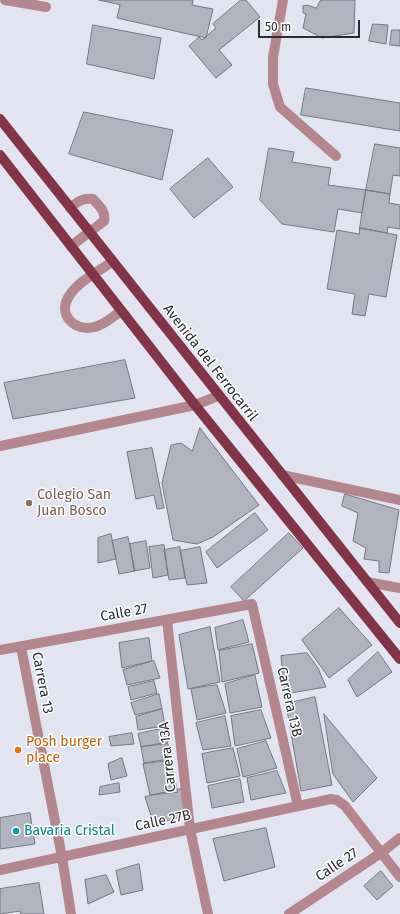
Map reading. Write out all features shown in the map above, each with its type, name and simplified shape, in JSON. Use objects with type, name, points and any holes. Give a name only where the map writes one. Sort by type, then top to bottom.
[{"type":"main road","name":"Avenida del Ferrocarril","points":[[0,119],[218,396],[400,623]]},
{"type":"main road","points":[[0,155],[195,405],[400,659]]},
{"type":"street","points":[[5,0],[46,6]]},
{"type":"street","points":[[283,0],[273,57],[273,84],[280,107],[336,156]]},
{"type":"street","points":[[70,208],[78,201],[93,199],[103,210],[105,216],[104,221],[71,246]]},
{"type":"street","points":[[112,262],[76,286],[68,298],[65,309],[67,317],[73,324],[82,328],[93,328],[104,324],[121,311]]},
{"type":"street","points":[[0,446],[195,405],[218,396]]},
{"type":"street","points":[[282,475],[400,500]]},
{"type":"street","points":[[367,582],[400,588]]},
{"type":"street","name":"Calle 27","points":[[0,650],[252,604]]},
{"type":"street","name":"Carrera 13B","points":[[252,604],[298,806]]},
{"type":"street","name":"Carrera 13A","points":[[167,620],[190,829],[208,914]]},
{"type":"street","name":"Carrera 13","points":[[21,647],[62,857],[71,914]]},
{"type":"street","name":"Calle 27B","points":[[0,870],[331,799],[337,800],[345,806],[381,853]]},
{"type":"street","name":"Calle 27","points":[[289,914],[381,853],[400,838]]},
{"type":"street","points":[[381,853],[400,877]]},
{"type":"building","points":[[99,0],[193,0],[192,5],[213,9],[206,38],[117,18],[120,5]]},
{"type":"building","points":[[241,0],[246,0],[260,17],[219,50],[232,65],[216,78],[189,46],[199,37],[202,40],[216,28],[213,24]]},
{"type":"building","points":[[321,0],[355,0],[354,33],[322,38],[303,28],[306,14],[303,13],[303,6],[307,5],[316,8]]},
{"type":"building","points":[[373,24],[388,25],[386,44],[369,41]]},
{"type":"building","points":[[93,25],[161,38],[154,79],[87,64]]},
{"type":"building","points":[[392,30],[400,30],[400,46],[390,45]]},
{"type":"building","points":[[306,88],[400,103],[400,131],[301,115]]},
{"type":"building","points":[[84,112],[173,130],[162,180],[69,154]]},
{"type":"building","points":[[375,144],[400,148],[400,176],[393,175],[390,194],[366,190]]},
{"type":"building","points":[[269,148],[294,152],[292,162],[331,168],[328,185],[366,190],[362,213],[338,209],[334,232],[282,224],[260,200]]},
{"type":"building","points":[[208,158],[233,187],[194,218],[170,189]]},
{"type":"building","points":[[366,190],[390,194],[389,203],[400,205],[400,229],[388,227],[387,233],[360,228]]},
{"type":"building","points":[[360,228],[397,235],[386,297],[369,294],[365,316],[352,314],[355,294],[327,289],[337,230],[359,234]]},
{"type":"building","points":[[125,360],[135,398],[13,419],[4,383]]},
{"type":"building","points":[[200,428],[259,505],[213,537],[197,544],[173,540],[162,483],[171,445],[181,443],[192,451]]},
{"type":"building","points":[[152,448],[164,508],[157,509],[154,495],[136,499],[127,452]]},
{"type":"building","points":[[345,494],[399,510],[389,573],[379,572],[379,561],[364,559],[366,548],[353,541],[358,513],[342,506]]},
{"type":"building","points":[[255,513],[268,530],[217,568],[206,552]]},
{"type":"building","points":[[289,533],[303,548],[244,601],[231,587]]},
{"type":"building","points":[[111,534],[116,559],[98,563],[98,538]]},
{"type":"building","points":[[128,537],[135,571],[119,574],[112,541]]},
{"type":"building","points":[[146,541],[150,568],[134,571],[130,544]]},
{"type":"building","points":[[164,545],[168,575],[153,578],[149,547]]},
{"type":"building","points":[[180,547],[185,578],[169,580],[164,550]]},
{"type":"building","points":[[200,547],[207,583],[187,585],[180,551]]},
{"type":"building","points":[[339,608],[372,645],[329,678],[302,640]]},
{"type":"building","points":[[243,620],[249,642],[218,650],[215,628]]},
{"type":"building","points":[[210,627],[220,682],[188,689],[179,635]]},
{"type":"building","points":[[149,638],[152,661],[122,668],[119,643]]},
{"type":"building","points":[[252,644],[259,673],[222,682],[219,651]]},
{"type":"building","points":[[378,652],[392,672],[357,697],[348,680]]},
{"type":"building","points":[[307,653],[318,668],[326,687],[285,694],[281,656]]},
{"type":"building","points":[[154,661],[160,678],[127,685],[123,670]]},
{"type":"building","points":[[255,675],[262,707],[230,713],[225,684]]},
{"type":"building","points":[[154,681],[157,693],[131,700],[128,687]]},
{"type":"building","points":[[217,685],[226,713],[197,720],[191,689]]},
{"type":"building","points":[[159,694],[162,709],[135,715],[131,703]]},
{"type":"building","points":[[315,697],[332,785],[301,791],[286,704]]},
{"type":"building","points":[[162,709],[165,726],[138,730],[136,717]]},
{"type":"building","points":[[261,710],[271,738],[235,746],[231,716]]},
{"type":"building","points":[[324,714],[377,778],[353,802],[333,774]]},
{"type":"building","points":[[225,716],[231,746],[203,750],[196,723]]},
{"type":"building","points":[[165,728],[168,742],[141,747],[138,734]]},
{"type":"building","points":[[132,733],[134,744],[111,746],[109,737]]},
{"type":"building","points":[[266,741],[277,768],[243,777],[237,749]]},
{"type":"building","points":[[168,744],[170,759],[144,763],[141,747]]},
{"type":"building","points":[[233,748],[240,776],[207,783],[202,754]]},
{"type":"building","points":[[122,758],[127,776],[111,780],[108,764]]},
{"type":"building","points":[[170,761],[178,792],[150,795],[143,764]]},
{"type":"building","points":[[277,771],[286,793],[251,800],[247,778]]},
{"type":"building","points":[[240,779],[244,802],[212,808],[208,786]]},
{"type":"building","points":[[119,783],[120,792],[99,795],[100,787]]},
{"type":"building","points":[[181,789],[186,815],[154,825],[145,797]]},
{"type":"building","name":"Bavaria Cristal","points":[[30,813],[35,844],[0,849],[0,818]]},
{"type":"building","points":[[266,828],[275,867],[224,881],[213,839]]},
{"type":"building","points":[[139,864],[143,890],[121,895],[116,871]]},
{"type":"building","points":[[381,871],[393,886],[377,900],[364,886]]},
{"type":"building","points":[[106,875],[114,892],[88,904],[85,880]]},
{"type":"building","points":[[39,883],[44,914],[21,914],[20,911],[0,914],[0,889]]},
{"type":"place","name":"Colegio San Juan Bosco","points":[[29,503]]},
{"type":"place","name":"Posh burger place","points":[[18,750]]},
{"type":"place","name":"Bavaria Cristal","points":[[16,831]]}]
